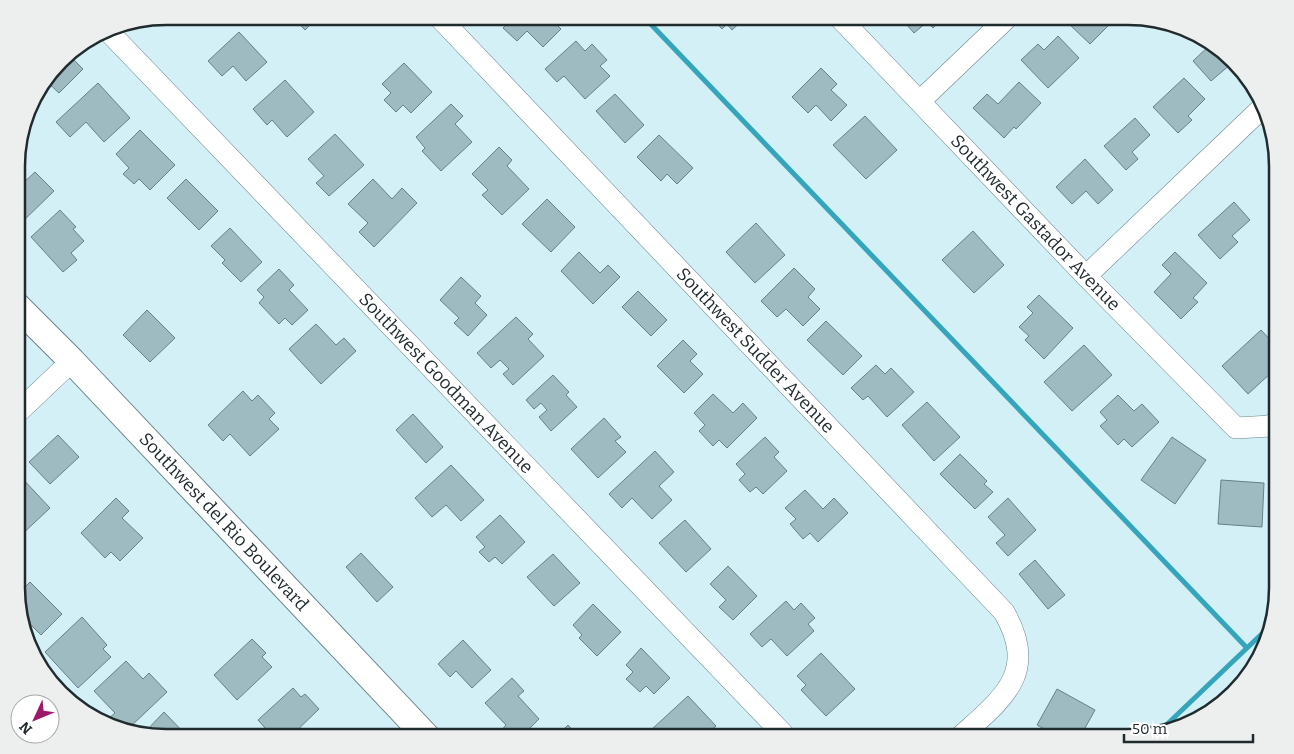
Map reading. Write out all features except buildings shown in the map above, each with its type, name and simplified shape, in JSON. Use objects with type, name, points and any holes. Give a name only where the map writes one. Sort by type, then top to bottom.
[{"type":"street","name":"Southwest Sudder Avenue","points":[[447,25],[1004,612],[1012,626],[1017,641],[1016,676],[1008,690],[996,704],[970,729]]},
{"type":"street","name":"Southwest Gastador Avenue","points":[[847,25],[1086,276],[1236,428],[1269,426]]},
{"type":"street","points":[[920,101],[1000,25]]},
{"type":"street","name":"Southwest Goodman Avenue","points":[[113,36],[778,729]]},
{"type":"street","points":[[1086,276],[1258,112]]},
{"type":"street","name":"Southwest del Rio Boulevard","points":[[25,313],[420,729]]},
{"type":"street","points":[[25,406],[72,361]]},
{"type":"waterway","points":[[652,25],[1247,648]]},
{"type":"waterway","points":[[1168,723],[1261,634]]}]
